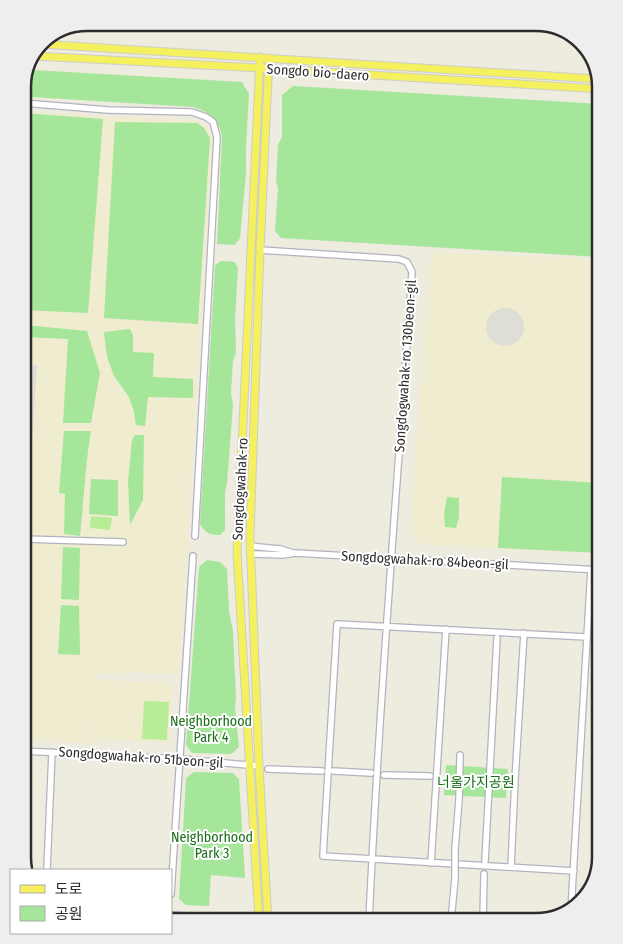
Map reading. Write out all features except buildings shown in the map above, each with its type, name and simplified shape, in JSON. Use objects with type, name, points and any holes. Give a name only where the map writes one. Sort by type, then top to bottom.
[{"type":"main road","name":"Songdo bio-daero","points":[[51,45],[591,79]]},
{"type":"main road","name":"Songdo bio-daero","points":[[40,57],[260,68],[592,89]]},
{"type":"main road","name":"Songdogwahak-ro","points":[[257,913],[237,553],[260,57]]},
{"type":"main road","name":"Songdogwahak-ro","points":[[268,913],[250,546],[260,250],[269,58]]},
{"type":"street","points":[[31,104],[108,110],[192,112],[206,117],[213,122],[217,137],[195,536]]},
{"type":"street","name":"Songdogwahak-ro 130beon-gil","points":[[260,250],[399,259],[407,262],[412,272],[386,626],[369,913]]},
{"type":"street","points":[[31,538],[123,542]]},
{"type":"street","points":[[250,546],[280,549],[295,553]]},
{"type":"street","name":"Songdogwahak-ro 84beon-gil","points":[[250,554],[283,555],[295,553],[591,569]]},
{"type":"street","points":[[172,880],[194,556]]},
{"type":"street","points":[[572,899],[591,569]]},
{"type":"street","points":[[574,871],[323,856],[337,624],[587,636]]},
{"type":"street","points":[[431,863],[446,629]]},
{"type":"street","points":[[512,867],[524,633]]},
{"type":"street","points":[[485,861],[497,638]]},
{"type":"street","name":"Songdogwahak-ro 51beon-gil","points":[[31,751],[181,759],[260,766]]},
{"type":"street","points":[[47,869],[52,752]]},
{"type":"street","points":[[452,913],[460,755]]},
{"type":"street","points":[[268,769],[322,770]]},
{"type":"street","points":[[334,771],[372,773]]},
{"type":"street","points":[[384,775],[430,776]]},
{"type":"street","points":[[483,913],[484,874]]},
{"type":"shaded area","points":[[31,112],[198,121],[207,127],[212,138],[179,675],[126,672],[125,675],[97,673],[97,679],[173,684],[170,742],[96,739],[97,686],[94,744],[31,740]]},
{"type":"shaded area","points":[[431,251],[592,260],[592,553],[422,545],[410,536]]},
{"type":"shaded area","points":[[505,308],[519,313],[524,327],[519,341],[505,346],[491,341],[486,327],[491,313]]},
{"type":"shaded area","points":[[31,365],[37,365],[31,459]]},
{"type":"green space","points":[[34,70],[242,82],[249,94],[246,173],[240,238],[235,245],[217,244],[222,137],[216,121],[204,111],[193,107],[31,97]]},
{"type":"green space","points":[[293,86],[592,104],[592,257],[281,238],[275,231],[278,145],[282,137],[282,95]]},
{"type":"green space","points":[[31,114],[103,119],[88,313],[31,310]]},
{"type":"green space","points":[[115,122],[197,123],[204,128],[210,138],[198,324],[104,318]]},
{"type":"green space","points":[[221,261],[235,262],[238,268],[235,319],[236,353],[233,361],[231,393],[233,405],[225,492],[225,530],[220,535],[213,535],[204,530],[200,524],[215,265]]},
{"type":"green space","points":[[31,326],[87,331],[100,373],[91,423],[63,423],[68,339],[31,337]]},
{"type":"green space","points":[[130,329],[133,335],[133,352],[154,353],[153,377],[193,379],[193,398],[148,397],[145,426],[136,425],[129,397],[114,376],[107,357],[104,332]]},
{"type":"green space","points":[[64,431],[91,431],[80,536],[64,534],[65,494],[59,493]]},
{"type":"green space","points":[[135,435],[144,435],[143,500],[130,525],[128,481],[132,440]]},
{"type":"green space","points":[[502,477],[592,483],[592,553],[498,548]]},
{"type":"green space","points":[[91,479],[118,480],[118,516],[89,514]]},
{"type":"green space","points":[[447,497],[459,498],[459,517],[456,528],[445,527],[444,514]]},
{"type":"green space","points":[[91,516],[112,518],[110,530],[90,528]]},
{"type":"green space","points":[[63,547],[80,548],[79,600],[61,599]]},
{"type":"green space","name":"Neighborhood Park 4","points":[[207,560],[220,562],[227,569],[229,612],[233,631],[235,708],[239,747],[231,754],[192,753],[186,745],[199,567]]},
{"type":"green space","points":[[61,605],[79,606],[80,655],[58,654]]},
{"type":"green space","points":[[144,701],[169,702],[167,740],[142,739]]},
{"type":"green space","name":"너울가지공원","points":[[446,765],[508,769],[506,798],[444,795]]},
{"type":"green space","name":"Neighborhood Park 3","points":[[194,772],[233,773],[239,779],[245,878],[211,875],[209,906],[186,905],[179,899],[186,778]]}]
